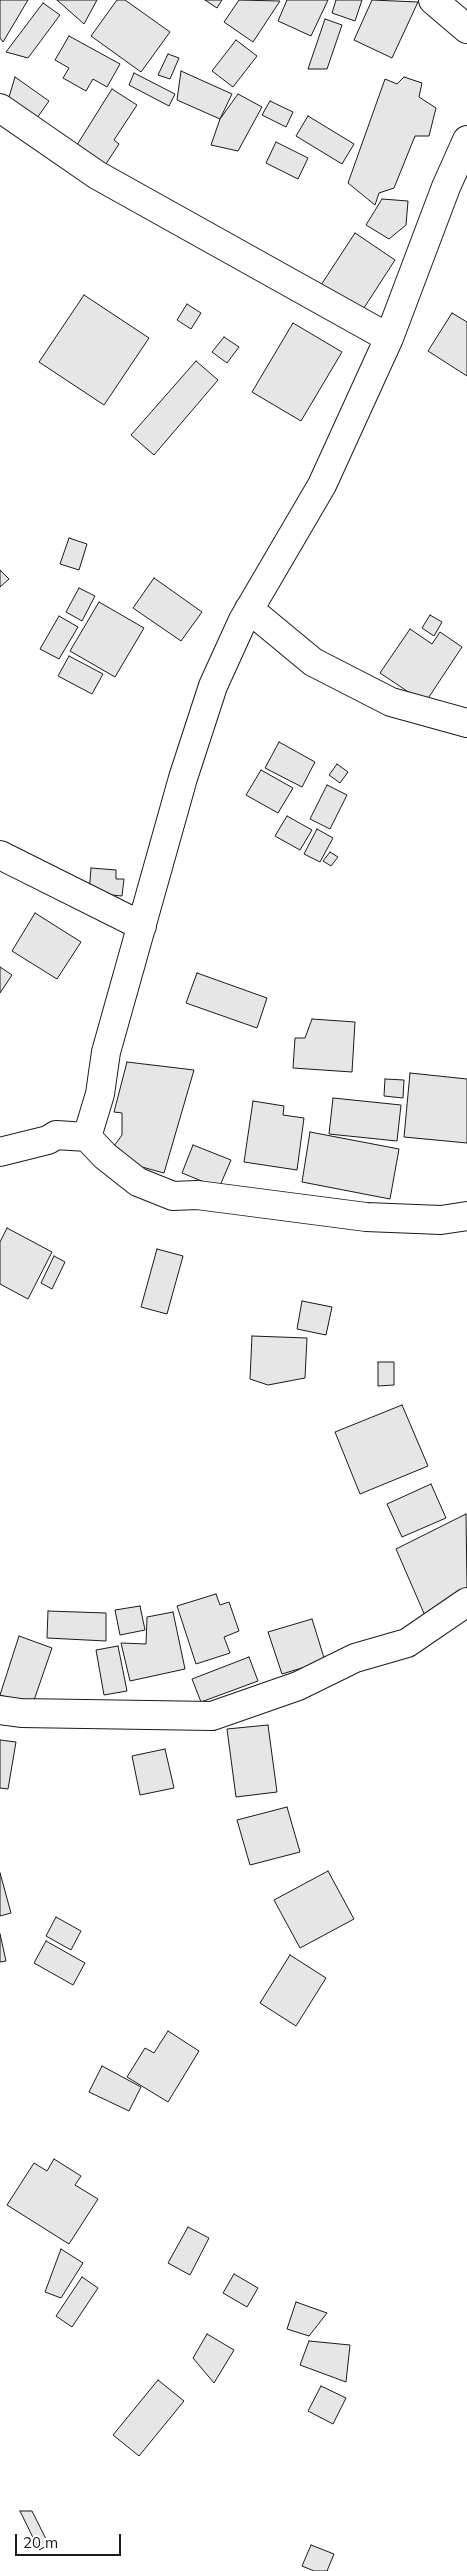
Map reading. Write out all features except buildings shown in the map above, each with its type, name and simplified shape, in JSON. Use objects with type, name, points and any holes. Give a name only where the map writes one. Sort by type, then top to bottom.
[{"type":"street","points":[[433,0],[467,29]]},
{"type":"street","points":[[0,108],[97,175],[389,338]]},
{"type":"street","points":[[87,1137],[100,1094],[106,1052],[183,778],[213,686],[249,609],[322,485],[389,338],[446,187],[467,140]]},
{"type":"street","points":[[249,609],[313,662],[330,671],[391,702],[467,723]]},
{"type":"street","points":[[0,855],[142,926]]},
{"type":"street","points":[[0,1152],[48,1140],[56,1135],[87,1137],[105,1156],[138,1182],[173,1196],[197,1195],[366,1217],[441,1220],[467,1216]]},
{"type":"street","points":[[0,1710],[212,1716],[298,1686],[355,1658],[408,1642],[467,1602]]}]
